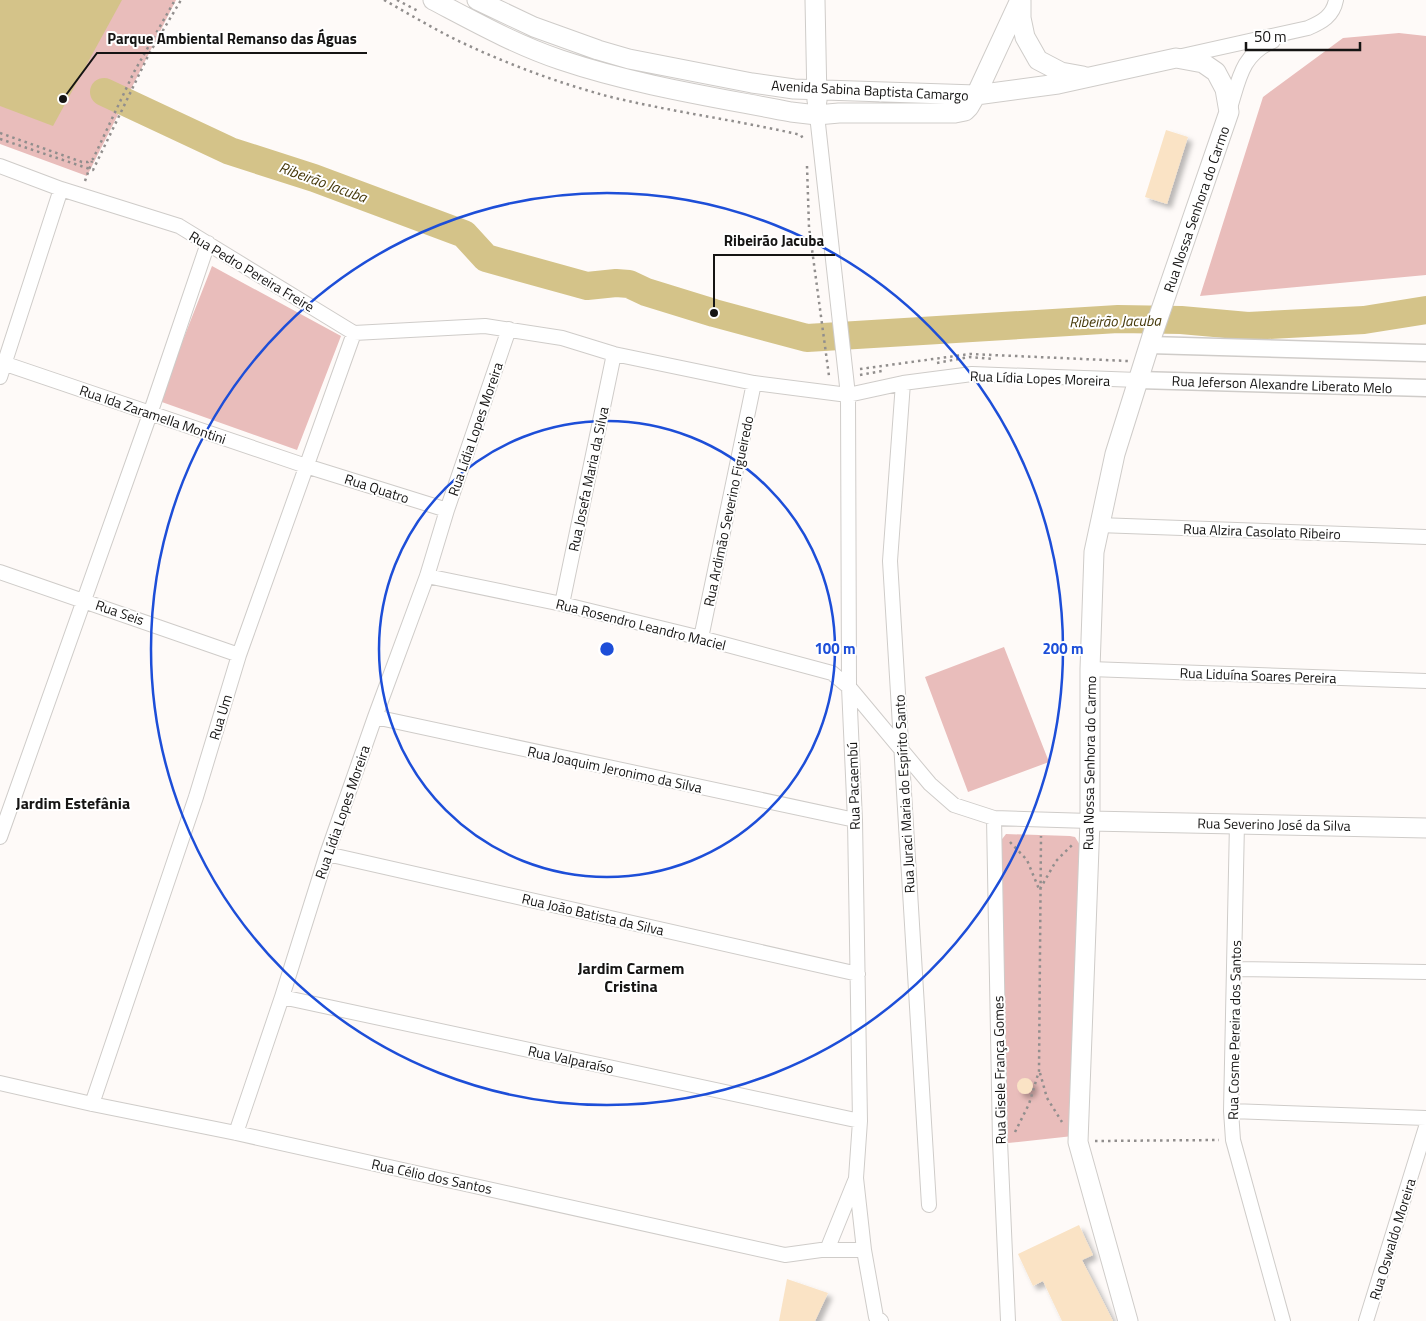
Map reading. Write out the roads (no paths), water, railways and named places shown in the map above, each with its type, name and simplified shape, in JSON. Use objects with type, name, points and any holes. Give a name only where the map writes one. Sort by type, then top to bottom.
[{"type":"main road","name":"Avenida Sabina Baptista Camargo","points":[[427,6],[559,59],[595,71],[630,80],[791,112],[817,115],[839,113],[955,113],[965,111],[976,95],[794,89],[752,83],[629,59],[551,34],[477,0]]},
{"type":"main road","points":[[815,0],[817,115]]},
{"type":"main road","points":[[1021,0],[1021,18],[1026,37],[1038,60],[1061,72],[1089,77]]},
{"type":"main road","points":[[976,95],[1021,0]]},
{"type":"main road","points":[[976,95],[1058,84],[1176,58]]},
{"type":"main road","name":"Rua Nossa Senhora do Carmo","points":[[1128,1321],[1078,1142],[1090,821],[1090,668],[1094,552],[1098,525],[1115,454],[1151,339],[1229,112],[1225,90],[1216,72],[1203,63],[1176,58]]},
{"type":"main road","points":[[1090,788],[1104,808],[1123,822]]},
{"type":"main road","name":"Rua Severino José da Silva","points":[[1090,821],[1426,828]]},
{"type":"street","points":[[1229,112],[1242,72],[1254,52],[1262,46],[1316,25],[1326,19],[1334,9],[1336,0]]},
{"type":"street","points":[[1176,58],[1299,31]]},
{"type":"street","name":"Rua Pacaembú","points":[[817,115],[848,395],[849,686],[855,820],[860,1121],[856,1178],[864,1250],[876,1317],[880,1321]]},
{"type":"street","name":"Rua Pedro Pereira Freire","points":[[0,166],[179,226],[354,333]]},
{"type":"street","points":[[1,368],[61,188]]},
{"type":"street","points":[[0,837],[150,414],[208,243]]},
{"type":"street","points":[[354,333],[485,326],[509,329]]},
{"type":"street","name":"Rua Lídia Lopes Moreira","points":[[236,1133],[328,854],[375,717],[427,576],[447,510],[509,329],[562,338],[614,354],[754,383],[848,395],[904,383],[972,374],[1138,380]]},
{"type":"street","name":"Rua Um","points":[[92,1104],[196,797],[239,654],[354,333]]},
{"type":"street","points":[[1151,339],[1426,353]]},
{"type":"street","name":"Rua Josefa Maria da Silva","points":[[562,604],[614,354]]},
{"type":"street","name":"Rua Ida Zaramella Montini","points":[[1,368],[150,414],[306,466]]},
{"type":"street","name":"Rua Jeferson Alexandre Liberato Melo","points":[[1138,380],[1426,388]]},
{"type":"street","name":"Rua Ardimão Severino Figueiredo","points":[[701,638],[754,383]]},
{"type":"street","name":"Rua Juraci Maria do Espírito Santo","points":[[904,383],[890,562],[929,1205]]},
{"type":"street","name":"Rua Quatro","points":[[306,466],[447,510]]},
{"type":"street","name":"Rua Alzira Casolato Ribeiro","points":[[1098,525],[1426,537]]},
{"type":"street","name":"Rua Seis","points":[[0,572],[239,654]]},
{"type":"street","name":"Rua Rosendro Leandro Maciel","points":[[427,576],[562,604],[701,638],[832,673],[849,686]]},
{"type":"street","name":"Rua Liduína Soares Pereira","points":[[1090,668],[1426,681]]},
{"type":"street","name":"Rua Severino José da Silva","points":[[849,686],[930,784],[954,805],[994,818],[1090,821]]},
{"type":"street","name":"Rua Joaquim Jeronimo da Silva","points":[[375,717],[855,820]]},
{"type":"street","name":"Rua Gisele França Gomes","points":[[994,818],[1000,1141],[1008,1321]]},
{"type":"street","name":"Rua Cosme Pereira dos Santos","points":[[1238,823],[1231,1111],[1233,1140],[1283,1321]]},
{"type":"street","name":"Rua João Batista da Silva","points":[[328,854],[858,974]]},
{"type":"street","points":[[1234,969],[1426,972]]},
{"type":"street","name":"Rua Valparaíso","points":[[282,997],[860,1121]]},
{"type":"street","name":"Rua Célio dos Santos","points":[[0,1083],[236,1133],[786,1255],[827,1250],[864,1250]]},
{"type":"street","points":[[1231,1111],[1426,1118]]},
{"type":"street","name":"Rua Oswaldo Moreira","points":[[1366,1321],[1426,1127]]},
{"type":"street","name":"Rua Pacaembú","points":[[827,1250],[856,1178]]},
{"type":"waterway","name":"Ribeirão Jacuba","points":[[104,92],[230,151],[314,178],[464,234],[486,258],[587,286],[616,283],[629,284],[646,292],[714,313],[807,338],[1118,319],[1181,320],[1248,326],[1364,320],[1426,310]]},
{"type":"place","name":"Parque Ambiental Remanso das Águas","points":[[63,99]]},
{"type":"place","name":"Ribeirão Jacuba","points":[[714,313]]},
{"type":"district","name":"Jardim Estefânia","points":[[73,803]]},
{"type":"district","name":"Jardim Carmem Cristina","points":[[631,977]]}]
